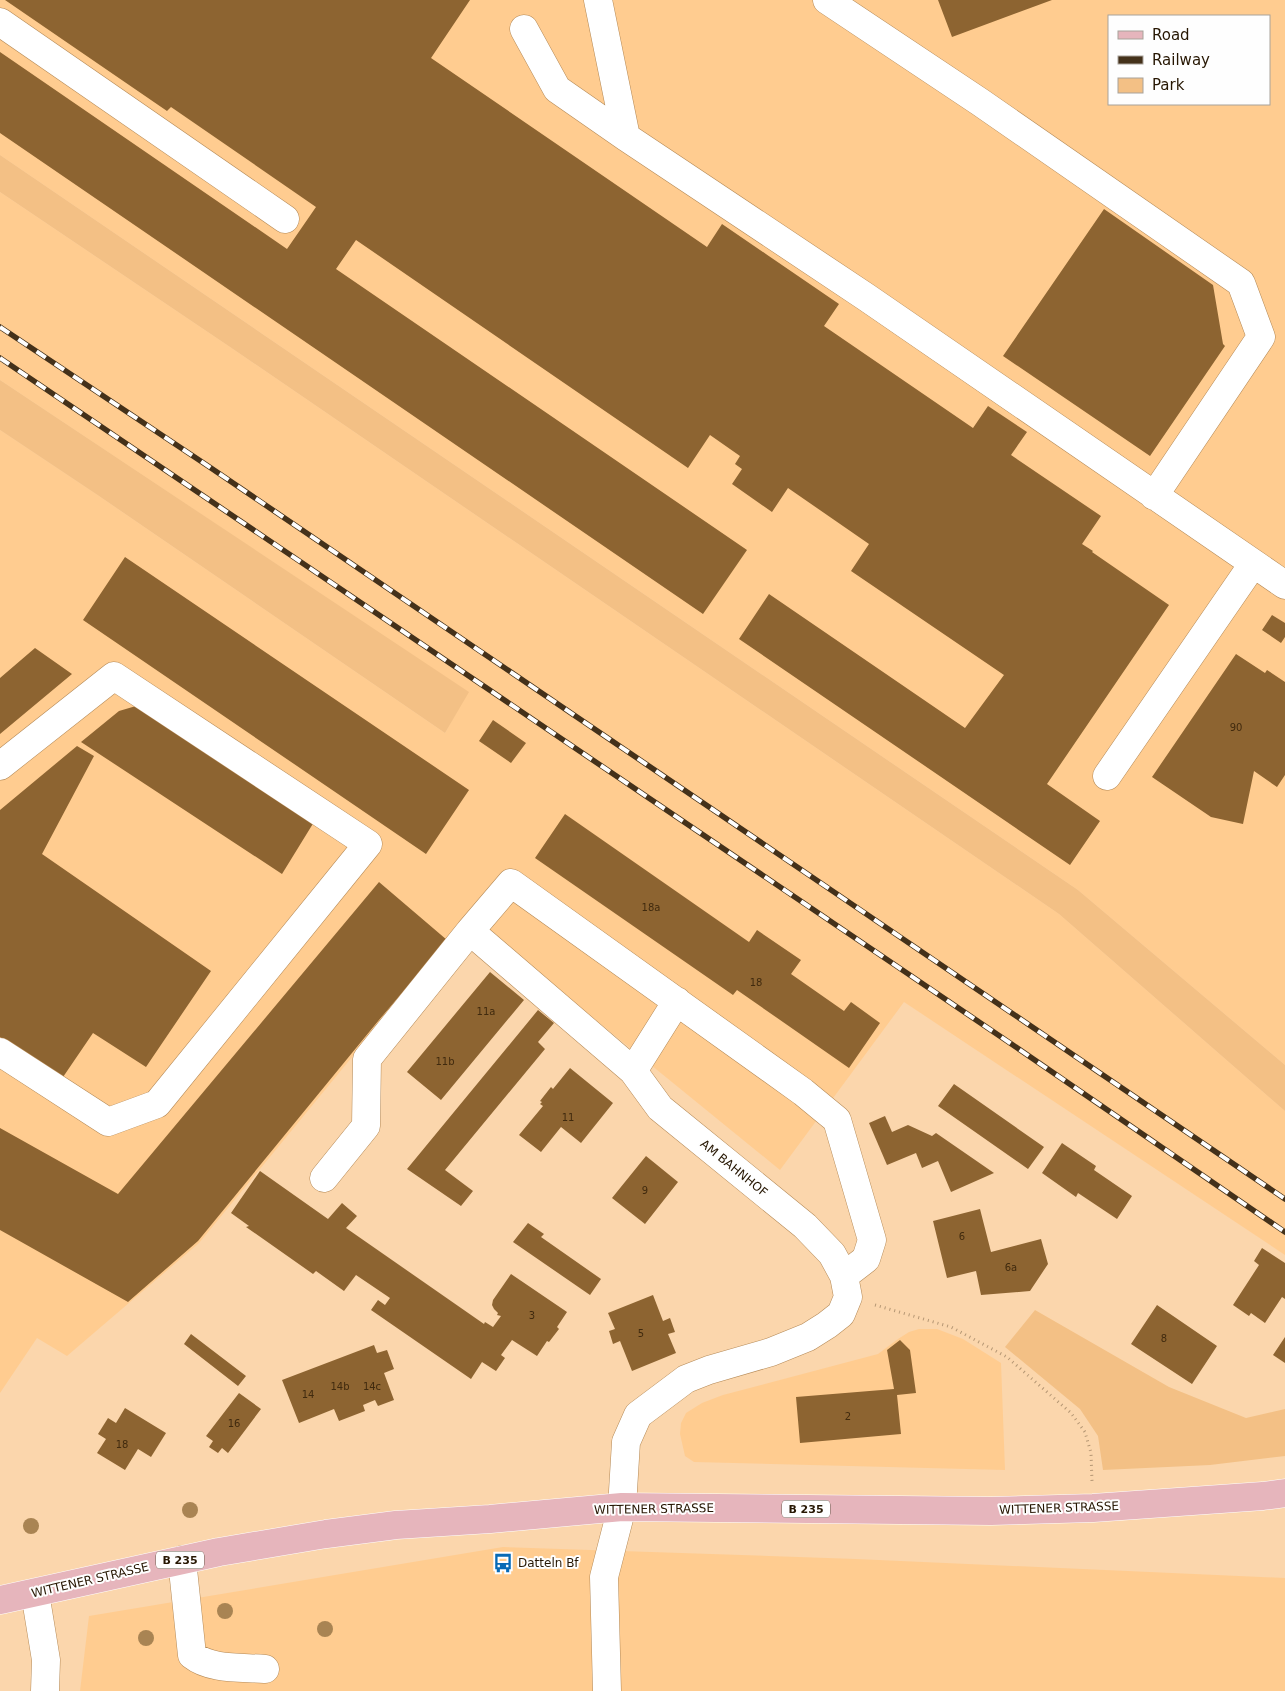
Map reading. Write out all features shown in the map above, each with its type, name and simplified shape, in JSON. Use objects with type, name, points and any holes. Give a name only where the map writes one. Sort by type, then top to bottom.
[{"type":"main road","name":"WITTENER STRASSE","points":[[0,1600],[219,1552],[382,1526],[490,1519],[622,1507],[991,1511],[1093,1508],[1285,1493]]},
{"type":"street","points":[[598,0],[626,137]]},
{"type":"street","points":[[827,0],[980,102],[1241,283],[1261,337],[1154,496]]},
{"type":"street","points":[[0,22],[284,219]]},
{"type":"street","points":[[524,29],[557,89],[874,302],[1285,585]]},
{"type":"street","points":[[1107,776],[1253,564]]},
{"type":"street","points":[[0,766],[114,676],[368,844],[158,1104],[108,1122],[0,1052]]},
{"type":"street","points":[[324,1178],[366,1126],[367,1059],[511,883],[803,1092],[837,1120],[872,1240],[866,1259],[846,1286],[841,1314],[808,1337],[771,1352],[686,1379],[638,1415],[626,1442],[622,1507],[604,1577],[607,1691]]},
{"type":"street","name":"AM BAHNHOF","points":[[470,931],[633,1071],[660,1108],[805,1226],[832,1254],[846,1286]]},
{"type":"street","points":[[633,1071],[677,1001]]},
{"type":"street","points":[[182,1560],[192,1655],[199,1661],[208,1664],[264,1669]]},
{"type":"street","points":[[35,1593],[46,1660],[45,1691]]},
{"type":"path","points":[[846,1286],[951,1327],[1007,1357],[1072,1413],[1085,1432],[1090,1453],[1093,1508]]},
{"type":"shaded area","points":[[0,0],[1285,0],[1285,1065],[1078,890],[0,155]]},
{"type":"shaded area","points":[[0,192],[233,349],[1059,914],[1285,1111],[1285,1255],[904,1002],[780,1170],[468,916],[199,1243],[67,1356],[37,1338],[0,1393],[0,430],[445,733],[468,692],[0,380]]},
{"type":"shaded area","points":[[919,1329],[937,1329],[963,1339],[1001,1363],[1005,1470],[694,1462],[685,1456],[680,1434],[681,1423],[686,1413],[702,1403],[723,1395],[878,1354],[909,1332]]},
{"type":"shaded area","points":[[503,1547],[856,1559],[1285,1578],[1285,1691],[80,1691],[89,1616]]},
{"type":"green space","points":[[0,155],[1078,890],[1285,1065],[1285,1111],[1059,914],[233,349],[0,192]]},
{"type":"green space","points":[[0,380],[469,692],[445,733],[0,430]]},
{"type":"green space","points":[[1035,1310],[1169,1387],[1246,1418],[1285,1409],[1285,1456],[1210,1465],[1103,1470],[1098,1436],[1080,1409],[1005,1347]]},
{"type":"building","points":[[5,0],[470,0],[431,58],[707,247],[722,224],[839,304],[824,326],[973,428],[988,406],[1027,432],[1011,455],[1101,516],[1082,544],[1169,605],[1047,784],[1100,821],[1070,865],[739,639],[769,594],[965,728],[1004,675],[851,571],[869,544],[788,488],[772,512],[732,484],[742,469],[735,464],[740,456],[710,435],[688,468],[356,240],[336,269],[747,550],[703,614],[0,133],[0,52],[287,249],[316,207],[171,107],[167,111]]},
{"type":"building","points":[[938,0],[1052,0],[952,37]]},
{"type":"building","points":[[1104,209],[1213,285],[1223,344],[1225,346],[1150,456],[1003,356]]},
{"type":"building","points":[[125,557],[469,790],[426,854],[83,620]]},
{"type":"building","points":[[1272,615],[1285,623],[1285,637],[1281,643],[1262,630]]},
{"type":"building","points":[[35,648],[72,674],[0,734],[0,678]]},
{"type":"building","points":[[1236,654],[1265,673],[1267,670],[1285,682],[1285,775],[1277,787],[1254,771],[1243,824],[1211,817],[1152,777]]},
{"type":"building","points":[[136,706],[314,822],[282,874],[81,742],[119,711]]},
{"type":"building","points":[[493,720],[526,743],[511,763],[479,741]]},
{"type":"building","points":[[77,746],[94,756],[42,854],[211,971],[146,1067],[93,1033],[61,1080],[0,1037],[0,810]]},
{"type":"building","points":[[565,814],[749,942],[757,930],[801,960],[791,974],[844,1011],[851,1002],[880,1023],[849,1068],[737,990],[733,995],[535,858]]},
{"type":"building","points":[[379,882],[447,940],[198,1241],[128,1302],[0,1230],[0,1128],[118,1194]]},
{"type":"building","points":[[490,972],[524,1000],[441,1100],[407,1072]]},
{"type":"building","points":[[538,1010],[554,1023],[538,1042],[545,1049],[445,1170],[473,1191],[461,1206],[407,1169]]},
{"type":"building","points":[[570,1068],[613,1103],[581,1143],[561,1127],[541,1152],[519,1135],[543,1106],[540,1104],[542,1102],[540,1101],[551,1087],[553,1089]]},
{"type":"building","points":[[954,1084],[1044,1147],[1028,1169],[938,1106]]},
{"type":"building","points":[[885,1116],[892,1132],[908,1125],[932,1136],[936,1133],[994,1173],[951,1192],[938,1161],[922,1168],[916,1153],[887,1165],[869,1123]]},
{"type":"building","points":[[1062,1143],[1096,1166],[1094,1170],[1132,1196],[1117,1219],[1078,1193],[1076,1197],[1042,1173]]},
{"type":"building","points":[[646,1156],[678,1182],[645,1224],[612,1198]]},
{"type":"building","points":[[260,1171],[328,1219],[342,1203],[357,1216],[346,1228],[484,1324],[485,1322],[493,1327],[501,1316],[497,1315],[498,1313],[492,1305],[493,1300],[511,1274],[567,1312],[557,1327],[559,1329],[549,1342],[547,1341],[537,1356],[512,1340],[501,1355],[505,1358],[496,1371],[482,1362],[471,1379],[371,1310],[378,1300],[385,1305],[390,1298],[356,1275],[344,1291],[316,1271],[313,1274],[246,1227],[249,1226],[231,1213]]},
{"type":"building","points":[[980,1209],[991,1252],[1041,1239],[1048,1264],[1030,1291],[981,1295],[976,1271],[947,1278],[933,1221]]},
{"type":"building","points":[[528,1223],[544,1234],[541,1237],[601,1279],[590,1295],[513,1242]]},
{"type":"building","points":[[1262,1248],[1285,1263],[1285,1299],[1282,1297],[1265,1323],[1251,1313],[1249,1316],[1233,1305],[1259,1265],[1254,1261]]},
{"type":"building","points":[[653,1295],[663,1321],[670,1318],[675,1332],[668,1334],[676,1353],[632,1371],[620,1341],[613,1344],[609,1331],[615,1329],[608,1313]]},
{"type":"building","points":[[1157,1305],[1217,1346],[1192,1384],[1131,1344]]},
{"type":"building","points":[[191,1334],[246,1376],[238,1386],[184,1344]]},
{"type":"building","points":[[1285,1337],[1285,1363],[1273,1355]]},
{"type":"building","points":[[900,1340],[910,1350],[916,1393],[897,1395],[901,1434],[800,1443],[796,1397],[894,1389],[887,1350]]},
{"type":"building","points":[[374,1345],[377,1353],[387,1350],[394,1369],[384,1373],[394,1400],[378,1406],[375,1400],[363,1405],[365,1411],[339,1421],[334,1409],[299,1423],[282,1380]]},
{"type":"building","points":[[239,1393],[261,1409],[228,1453],[222,1448],[218,1453],[209,1447],[213,1441],[206,1436]]},
{"type":"building","points":[[125,1408],[166,1433],[151,1457],[138,1449],[125,1470],[97,1453],[106,1439],[98,1434],[108,1418],[116,1423]]},
{"type":"railway","points":[[0,327],[211,468],[1285,1199]]},
{"type":"railway","points":[[0,358],[1010,1043],[1285,1232]]},
{"type":"place","name":"Datteln Bf","points":[[503,1563]]}]
